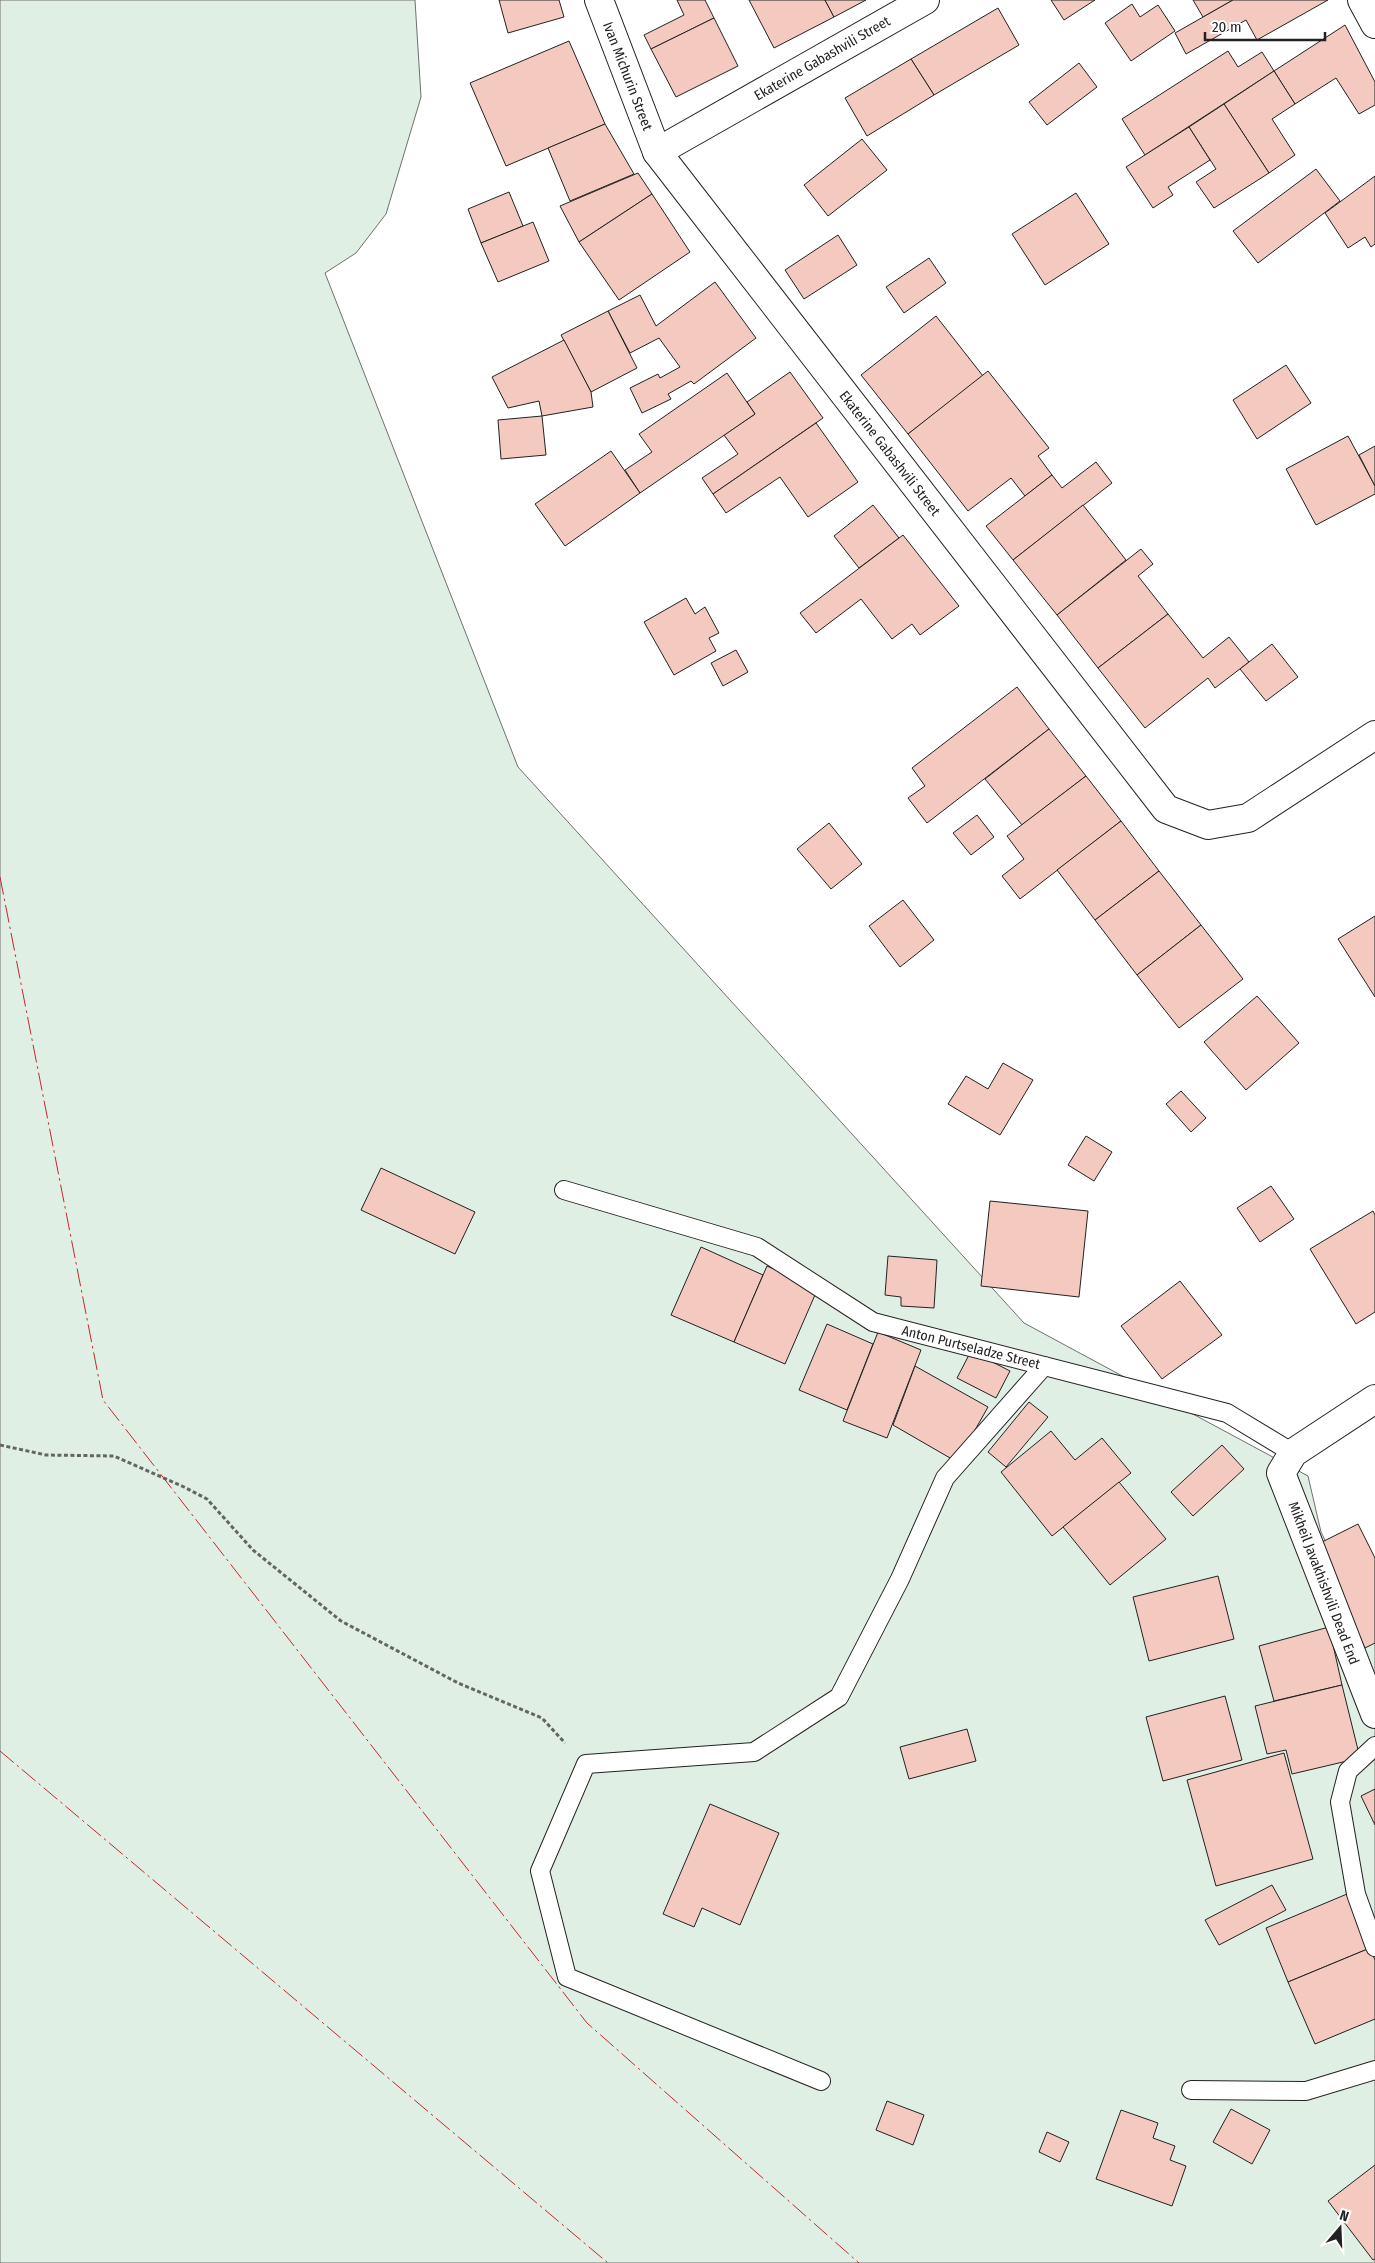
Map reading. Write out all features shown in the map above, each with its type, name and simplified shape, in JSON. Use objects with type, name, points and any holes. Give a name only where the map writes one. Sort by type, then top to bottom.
[{"type":"street","name":"Ivan Michurin Street","points":[[599,0],[657,152]]},
{"type":"street","points":[[1362,0],[1375,24]]},
{"type":"street","name":"Ekaterine Gabashvili Street","points":[[920,1],[657,152],[1166,809],[1208,825],[1248,818],[1375,735]]},
{"type":"street","points":[[1293,1453],[1375,1399]]},
{"type":"street","name":"Mikheil Javakhishvili Dead End","points":[[1293,1453],[1281,1473],[1375,1714]]},
{"type":"lane","name":"Anton Purtseladze Street","points":[[564,1190],[757,1247],[874,1322],[1227,1413],[1293,1453]]},
{"type":"lane","points":[[821,2081],[567,1977],[540,1870],[586,1764],[754,1752],[839,1697],[900,1579],[945,1478],[1044,1366]]},
{"type":"lane","points":[[1375,1746],[1348,1771],[1340,1802],[1356,1894],[1375,1947]]},
{"type":"lane","points":[[1191,2090],[1306,2091],[1375,2070]]},
{"type":"path","points":[[0,1445],[46,1455],[114,1456],[207,1499],[253,1550],[341,1621],[458,1683],[542,1718],[586,1764]]},
{"type":"green space","points":[[0,0],[415,0],[421,97],[386,214],[356,253],[325,273],[518,767],[1024,1323],[1308,1476],[1321,1532],[1375,1644],[1375,2263],[0,2263]]},
{"type":"building","points":[[499,0],[559,0],[564,17],[508,33]]},
{"type":"building","points":[[677,0],[705,0],[714,18],[651,49],[644,35],[684,15]]},
{"type":"building","points":[[749,0],[825,0],[834,17],[774,48]]},
{"type":"building","points":[[825,0],[866,0],[834,17]]},
{"type":"building","points":[[1051,0],[1095,0],[1064,20]]},
{"type":"building","points":[[1193,0],[1233,0],[1203,17]]},
{"type":"building","points":[[1233,0],[1328,0],[1257,40],[1246,20],[1186,54],[1175,33]]},
{"type":"building","points":[[1132,4],[1140,17],[1158,5],[1175,31],[1131,61],[1105,23]]},
{"type":"building","points":[[998,8],[1019,45],[934,95],[911,59]]},
{"type":"building","points":[[714,18],[738,66],[676,97],[651,49]]},
{"type":"building","points":[[1345,25],[1375,82],[1375,105],[1359,114],[1336,78],[1295,104],[1274,71]]},
{"type":"building","points":[[569,41],[605,124],[506,166],[470,83]]},
{"type":"building","points":[[1228,51],[1238,67],[1262,52],[1274,71],[1145,155],[1122,119]]},
{"type":"building","points":[[911,59],[934,95],[867,136],[845,98]]},
{"type":"building","points":[[1079,63],[1097,87],[1047,125],[1029,102]]},
{"type":"building","points":[[1274,71],[1295,104],[1272,119],[1295,155],[1269,173],[1224,104]]},
{"type":"building","points":[[1224,104],[1269,173],[1214,208],[1196,182],[1216,169],[1189,127]]},
{"type":"building","points":[[605,124],[634,174],[570,201],[548,148]]},
{"type":"building","points":[[1189,127],[1210,160],[1168,187],[1173,195],[1153,208],[1126,167]]},
{"type":"building","points":[[862,139],[887,170],[828,216],[804,185]]},
{"type":"building","points":[[1316,169],[1340,201],[1258,263],[1233,231]]},
{"type":"building","points":[[638,173],[652,194],[579,242],[560,206]]},
{"type":"building","points":[[1375,176],[1375,244],[1371,247],[1365,237],[1348,248],[1325,213]]},
{"type":"building","points":[[509,192],[523,226],[481,243],[468,209]]},
{"type":"building","points":[[1076,193],[1109,244],[1045,285],[1012,234]]},
{"type":"building","points":[[652,194],[690,252],[619,300],[579,242]]},
{"type":"building","points":[[533,222],[549,261],[498,282],[481,243]]},
{"type":"building","points":[[838,235],[857,265],[804,299],[785,270]]},
{"type":"building","points":[[929,258],[946,283],[904,313],[886,287]]},
{"type":"building","points":[[715,282],[756,338],[694,384],[691,381],[668,394],[671,399],[642,413],[630,388],[658,374],[660,378],[680,367],[659,338],[630,353],[608,311],[640,295],[656,326]]},
{"type":"building","points":[[608,311],[637,368],[591,392],[561,335]]},
{"type":"building","points":[[936,316],[983,376],[908,434],[861,375]]},
{"type":"building","points":[[564,340],[591,392],[593,407],[542,416],[539,401],[508,408],[492,377]]},
{"type":"building","points":[[1286,365],[1311,403],[1257,439],[1233,400]]},
{"type":"building","points":[[988,371],[1049,448],[1038,456],[1052,475],[1025,496],[1011,478],[968,511],[908,434]]},
{"type":"building","points":[[790,372],[823,418],[713,494],[702,478],[738,454],[724,435],[755,414],[747,402]]},
{"type":"building","points":[[727,373],[755,414],[640,493],[625,470],[652,452],[639,434]]},
{"type":"building","points":[[542,416],[546,455],[501,459],[498,420]]},
{"type":"building","points":[[816,423],[858,482],[808,517],[780,477],[726,513],[713,494]]},
{"type":"building","points":[[1348,436],[1375,486],[1375,494],[1316,525],[1286,469]]},
{"type":"building","points":[[1375,446],[1375,486],[1359,455]]},
{"type":"building","points":[[611,451],[640,493],[565,546],[535,504]]},
{"type":"building","points":[[1096,462],[1112,483],[1013,560],[986,526],[1052,475],[1062,488]]},
{"type":"building","points":[[873,505],[899,538],[859,568],[834,536]]},
{"type":"building","points":[[1083,505],[1126,560],[1057,615],[1013,560]]},
{"type":"building","points":[[903,535],[959,606],[920,635],[912,624],[892,639],[861,599],[816,633],[800,613]]},
{"type":"building","points":[[1141,549],[1153,564],[1138,576],[1168,614],[1098,668],[1057,615]]},
{"type":"building","points":[[686,598],[695,614],[705,607],[719,633],[709,638],[716,651],[674,675],[644,622]]},
{"type":"building","points":[[1168,614],[1203,658],[1229,637],[1249,662],[1215,688],[1208,678],[1145,728],[1098,668]]},
{"type":"building","points":[[1272,644],[1298,677],[1266,701],[1240,669]]},
{"type":"building","points":[[736,650],[748,672],[723,686],[711,663]]},
{"type":"building","points":[[1017,687],[1049,729],[927,823],[908,798],[925,786],[912,768]]},
{"type":"building","points":[[1049,729],[1086,776],[1022,825],[985,779]]},
{"type":"building","points":[[1086,776],[1121,821],[1020,899],[1002,876],[1024,859],[1007,836]]},
{"type":"building","points":[[977,815],[994,837],[971,855],[953,833]]},
{"type":"building","points":[[1121,821],[1159,871],[1095,920],[1057,870]]},
{"type":"building","points":[[829,823],[862,864],[831,889],[797,849]]},
{"type":"building","points":[[1159,871],[1201,925],[1137,975],[1095,920]]},
{"type":"building","points":[[903,900],[934,940],[900,967],[869,926]]},
{"type":"building","points":[[1375,916],[1375,997],[1338,939]]},
{"type":"building","points":[[1201,925],[1243,979],[1179,1028],[1137,975]]},
{"type":"building","points":[[1257,996],[1299,1043],[1246,1090],[1204,1042]]},
{"type":"building","points":[[1003,1063],[1033,1080],[1000,1135],[948,1104],[966,1076],[988,1089]]},
{"type":"building","points":[[1181,1091],[1206,1118],[1191,1132],[1166,1104]]},
{"type":"building","points":[[1086,1136],[1112,1152],[1094,1181],[1068,1165]]},
{"type":"building","points":[[381,1168],[475,1212],[455,1254],[361,1210]]},
{"type":"building","points":[[1271,1186],[1294,1219],[1260,1242],[1237,1208]]},
{"type":"building","points":[[990,1201],[1088,1211],[1079,1297],[981,1286]]},
{"type":"building","points":[[1373,1211],[1375,1215],[1375,1312],[1356,1324],[1310,1249]]},
{"type":"building","points":[[701,1247],[763,1275],[734,1342],[671,1315]]},
{"type":"building","points":[[888,1256],[937,1260],[934,1308],[901,1306],[901,1297],[885,1295]]},
{"type":"building","points":[[767,1266],[818,1288],[785,1364],[734,1342]]},
{"type":"building","points":[[1180,1281],[1222,1335],[1162,1379],[1121,1326]]},
{"type":"building","points":[[827,1324],[873,1344],[847,1410],[799,1390]]},
{"type":"building","points":[[878,1332],[921,1350],[887,1438],[843,1421]]},
{"type":"building","points":[[971,1351],[1010,1371],[996,1398],[957,1378]]},
{"type":"building","points":[[915,1366],[988,1407],[957,1462],[893,1425]]},
{"type":"building","points":[[1029,1402],[1048,1417],[1006,1467],[988,1452]]},
{"type":"building","points":[[1051,1431],[1075,1460],[1102,1438],[1131,1473],[1052,1536],[1001,1472]]},
{"type":"building","points":[[1222,1445],[1244,1469],[1193,1516],[1171,1492]]},
{"type":"building","points":[[1119,1482],[1166,1539],[1110,1585],[1063,1527]]},
{"type":"building","points":[[1358,1524],[1375,1558],[1375,1643],[1365,1648],[1314,1546]]},
{"type":"building","points":[[1218,1576],[1234,1639],[1149,1661],[1133,1597]]},
{"type":"building","points":[[1329,1627],[1342,1685],[1274,1701],[1259,1646]]},
{"type":"building","points":[[1342,1685],[1360,1758],[1292,1774],[1286,1750],[1267,1754],[1255,1706]]},
{"type":"building","points":[[1225,1696],[1242,1760],[1163,1781],[1146,1717]]},
{"type":"building","points":[[967,1729],[976,1761],[909,1779],[900,1747]]},
{"type":"building","points":[[1284,1753],[1313,1859],[1216,1886],[1187,1780]]},
{"type":"building","points":[[1375,1789],[1375,1825],[1361,1796]]},
{"type":"building","points":[[710,1804],[779,1833],[740,1925],[702,1908],[694,1927],[663,1914]]},
{"type":"building","points":[[1272,1885],[1286,1910],[1219,1945],[1205,1920]]},
{"type":"building","points":[[1347,1894],[1370,1948],[1288,1982],[1266,1928]]},
{"type":"building","points":[[1370,1948],[1375,1960],[1375,2019],[1315,2044],[1288,1982]]},
{"type":"building","points":[[887,2101],[924,2115],[913,2145],[876,2130]]},
{"type":"building","points":[[1231,2109],[1270,2130],[1252,2164],[1213,2142]]},
{"type":"building","points":[[1121,2110],[1158,2123],[1153,2138],[1175,2146],[1170,2160],[1186,2166],[1172,2206],[1096,2179]]},
{"type":"building","points":[[1047,2132],[1069,2142],[1060,2162],[1039,2152]]},
{"type":"building","points":[[1375,2165],[1375,2259],[1373,2260],[1328,2201]]},
{"type":"power","points":[[0,877],[103,1400],[587,2023],[859,2263]]},
{"type":"power","points":[[0,1751],[608,2263]]}]
